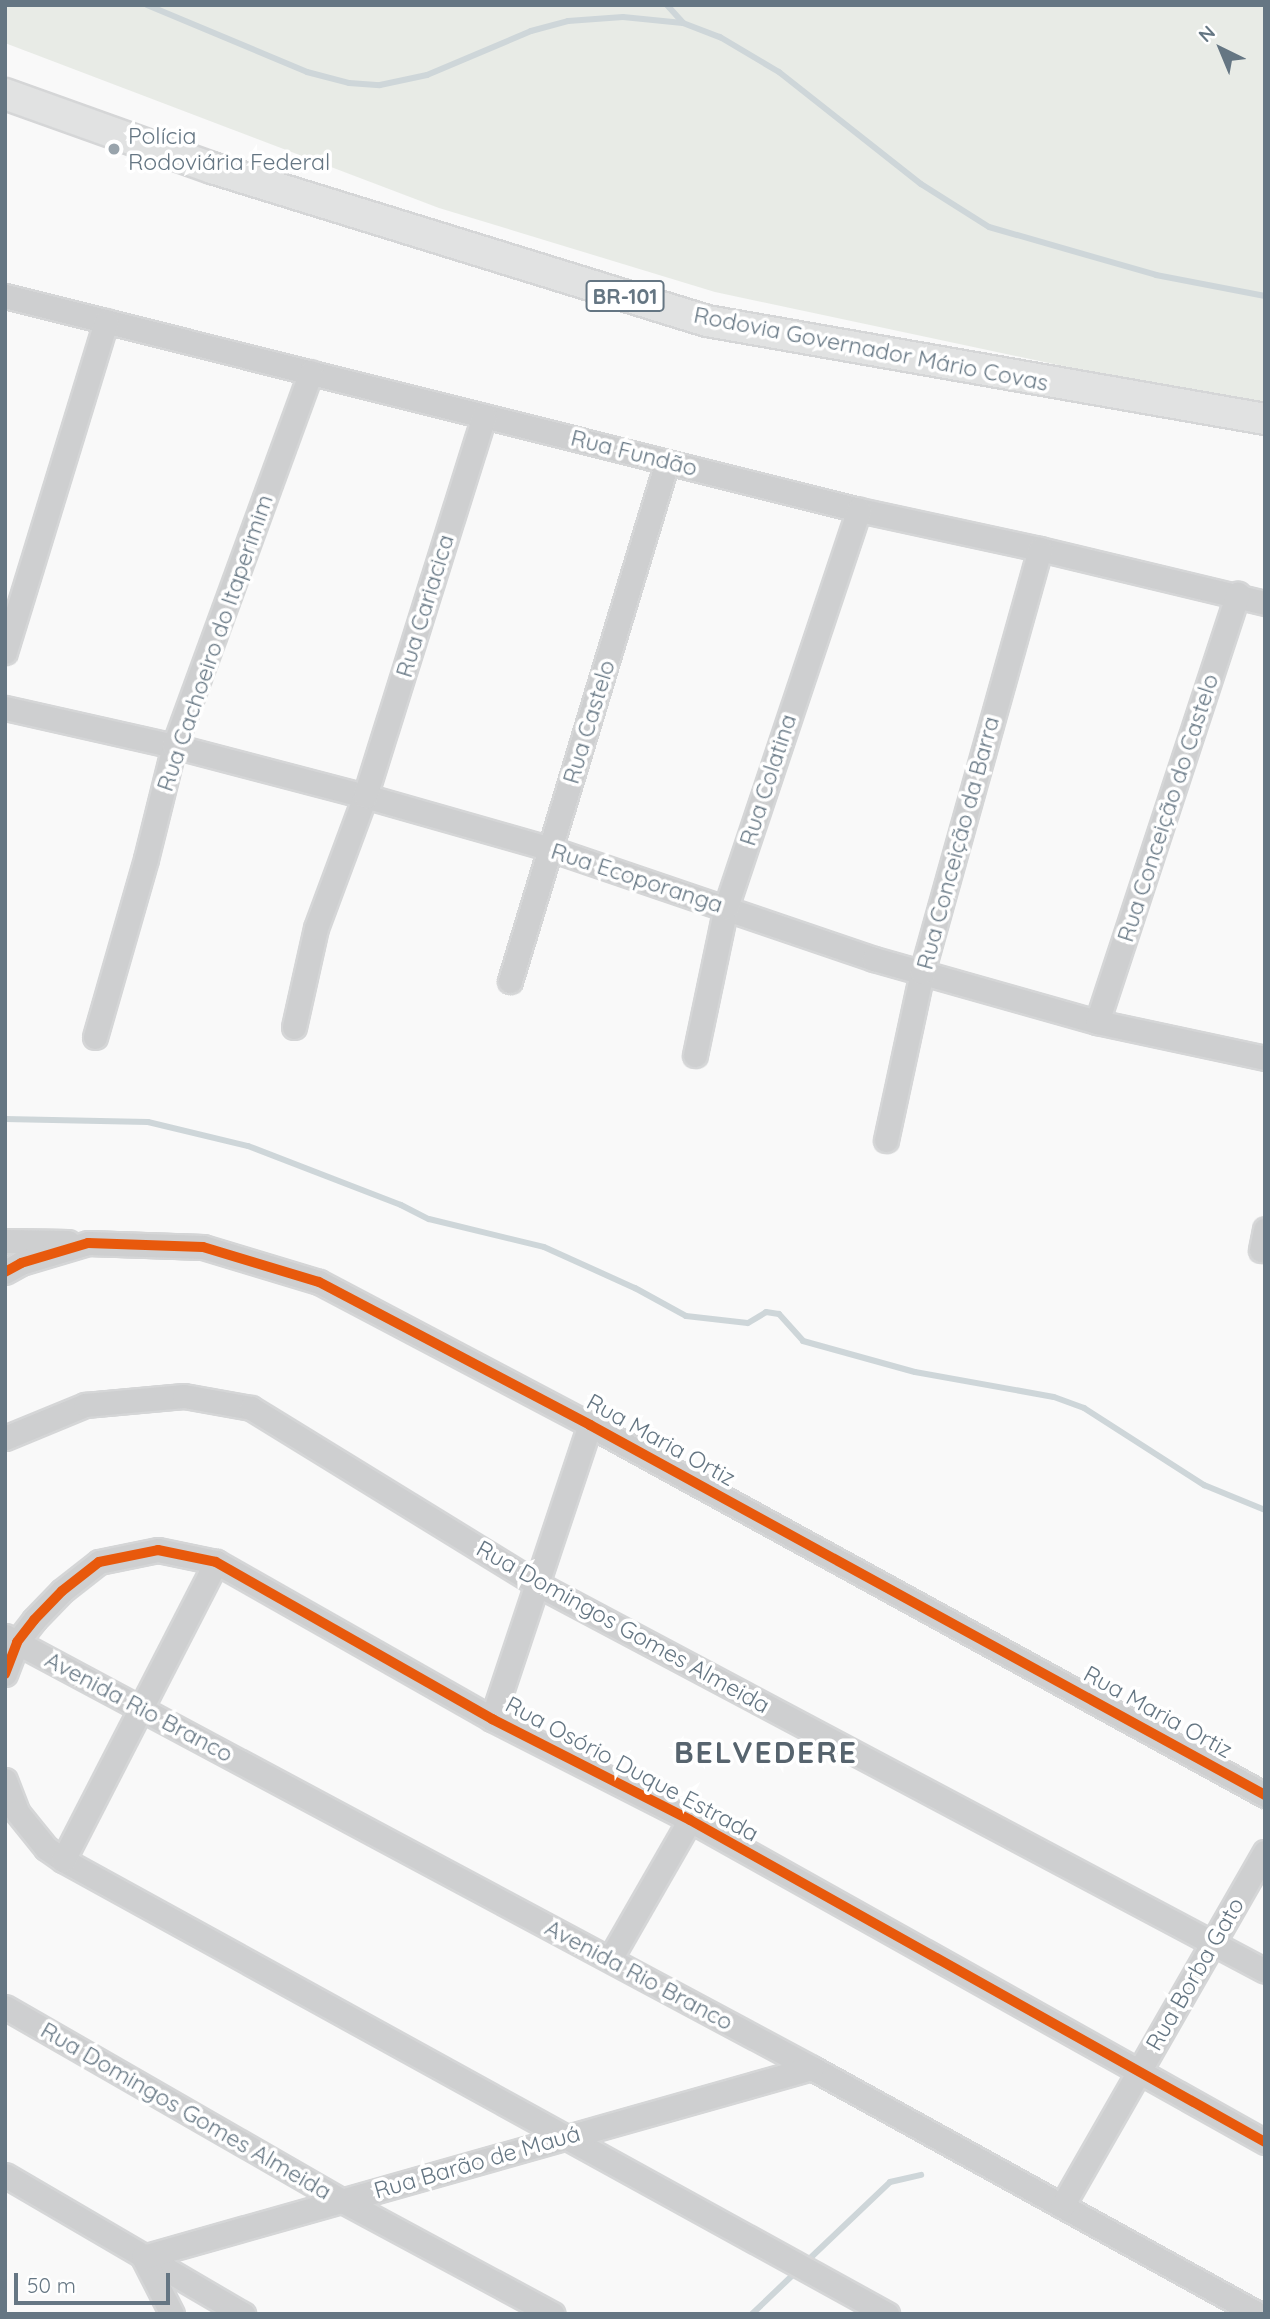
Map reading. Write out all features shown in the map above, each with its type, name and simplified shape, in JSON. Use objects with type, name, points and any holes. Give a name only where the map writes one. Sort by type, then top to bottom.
[{"type":"main road","name":"Rodovia Governador Mário Covas","points":[[5,94],[212,168],[708,321],[1265,419]]},
{"type":"street","name":"Rua Fundão","points":[[5,296],[859,510],[1238,594],[1265,603]]},
{"type":"street","points":[[5,652],[106,321]]},
{"type":"street","name":"Rua Cachoeiro do Itaperimim","points":[[95,1037],[146,859],[174,746],[311,372]]},
{"type":"street","name":"Rua Cariacica","points":[[294,1027],[316,928],[365,796],[484,416]]},
{"type":"street","name":"Rua Castelo","points":[[510,981],[667,462]]},
{"type":"street","name":"Rua Colatina","points":[[695,1055],[726,907],[859,510]]},
{"type":"street","name":"Rua Conceição da Barra","points":[[887,1140],[922,972],[1040,549]]},
{"type":"street","name":"Rua Conceição do Castelo","points":[[1097,1022],[1238,594]]},
{"type":"street","name":"Rua Ecoporanga","points":[[5,708],[174,746],[365,796],[551,849],[874,959],[1097,1022],[1265,1058]]},
{"type":"street","points":[[5,1241],[89,1243]]},
{"type":"street","name":"Rua Maria Ortiz","points":[[5,1272],[21,1263],[89,1243],[203,1247],[319,1282],[590,1424],[1265,1795]]},
{"type":"street","name":"Rua Domingos Gomes Almeida","points":[[5,1438],[85,1405],[184,1396],[251,1408],[537,1584],[1265,1971]]},
{"type":"street","points":[[492,1719],[590,1424]]},
{"type":"street","name":"Rua Osório Duque Estrada","points":[[5,1674],[11,1639],[62,1591],[99,1562],[158,1549],[216,1562],[492,1719],[690,1820],[1265,2142]]},
{"type":"street","points":[[63,1860],[216,1562]]},
{"type":"street","name":"Avenida Rio Branco","points":[[11,1639],[812,2068],[1258,2314]]},
{"type":"street","points":[[5,1780],[17,1812],[46,1848],[63,1860],[887,2314]]},
{"type":"street","points":[[610,1959],[690,1820]]},
{"type":"street","name":"Rua Borba Gato","points":[[1062,2206],[1265,1852]]},
{"type":"street","name":"Rua Domingos Gomes Almeida","points":[[5,2007],[343,2201],[553,2314]]},
{"type":"street","name":"Rua Barão de Mauá","points":[[143,2257],[812,2068]]},
{"type":"street","points":[[5,2175],[243,2314]]},
{"type":"street","points":[[143,2257],[172,2314]]},
{"type":"shaded area","points":[[5,5],[1265,5],[1265,405],[1138,382],[715,292],[439,208],[5,43]]},
{"type":"waterway","points":[[147,5],[307,72],[349,83],[380,85],[427,75],[531,31],[568,21],[623,17],[683,23],[720,37],[779,72],[921,184],[989,227],[1156,275],[1265,296]]},
{"type":"waterway","points":[[667,5],[683,23]]},
{"type":"waterway","points":[[5,1119],[148,1122],[248,1146],[401,1205],[429,1219],[544,1247],[635,1288],[686,1316],[748,1323],[766,1312],[779,1314],[803,1341],[915,1372],[1054,1397],[1084,1408],[1204,1485],[1265,1510]]},
{"type":"waterway","points":[[805,2263],[890,2182],[921,2175]]},
{"type":"waterway","points":[[752,2314],[798,2270]]},
{"type":"cycle path","points":[[5,1272],[21,1263],[88,1243],[203,1247],[319,1282],[590,1425],[1265,1795]]},
{"type":"cycle path","points":[[5,1674],[17,1642],[34,1620],[62,1591],[99,1562],[158,1550],[216,1562],[492,1719],[690,1820],[1265,2142]]},
{"type":"place","name":"Polícia Rodoviária Federal","points":[[114,149]]},
{"type":"district","name":"BELVEDERE","points":[[766,1752]]}]
